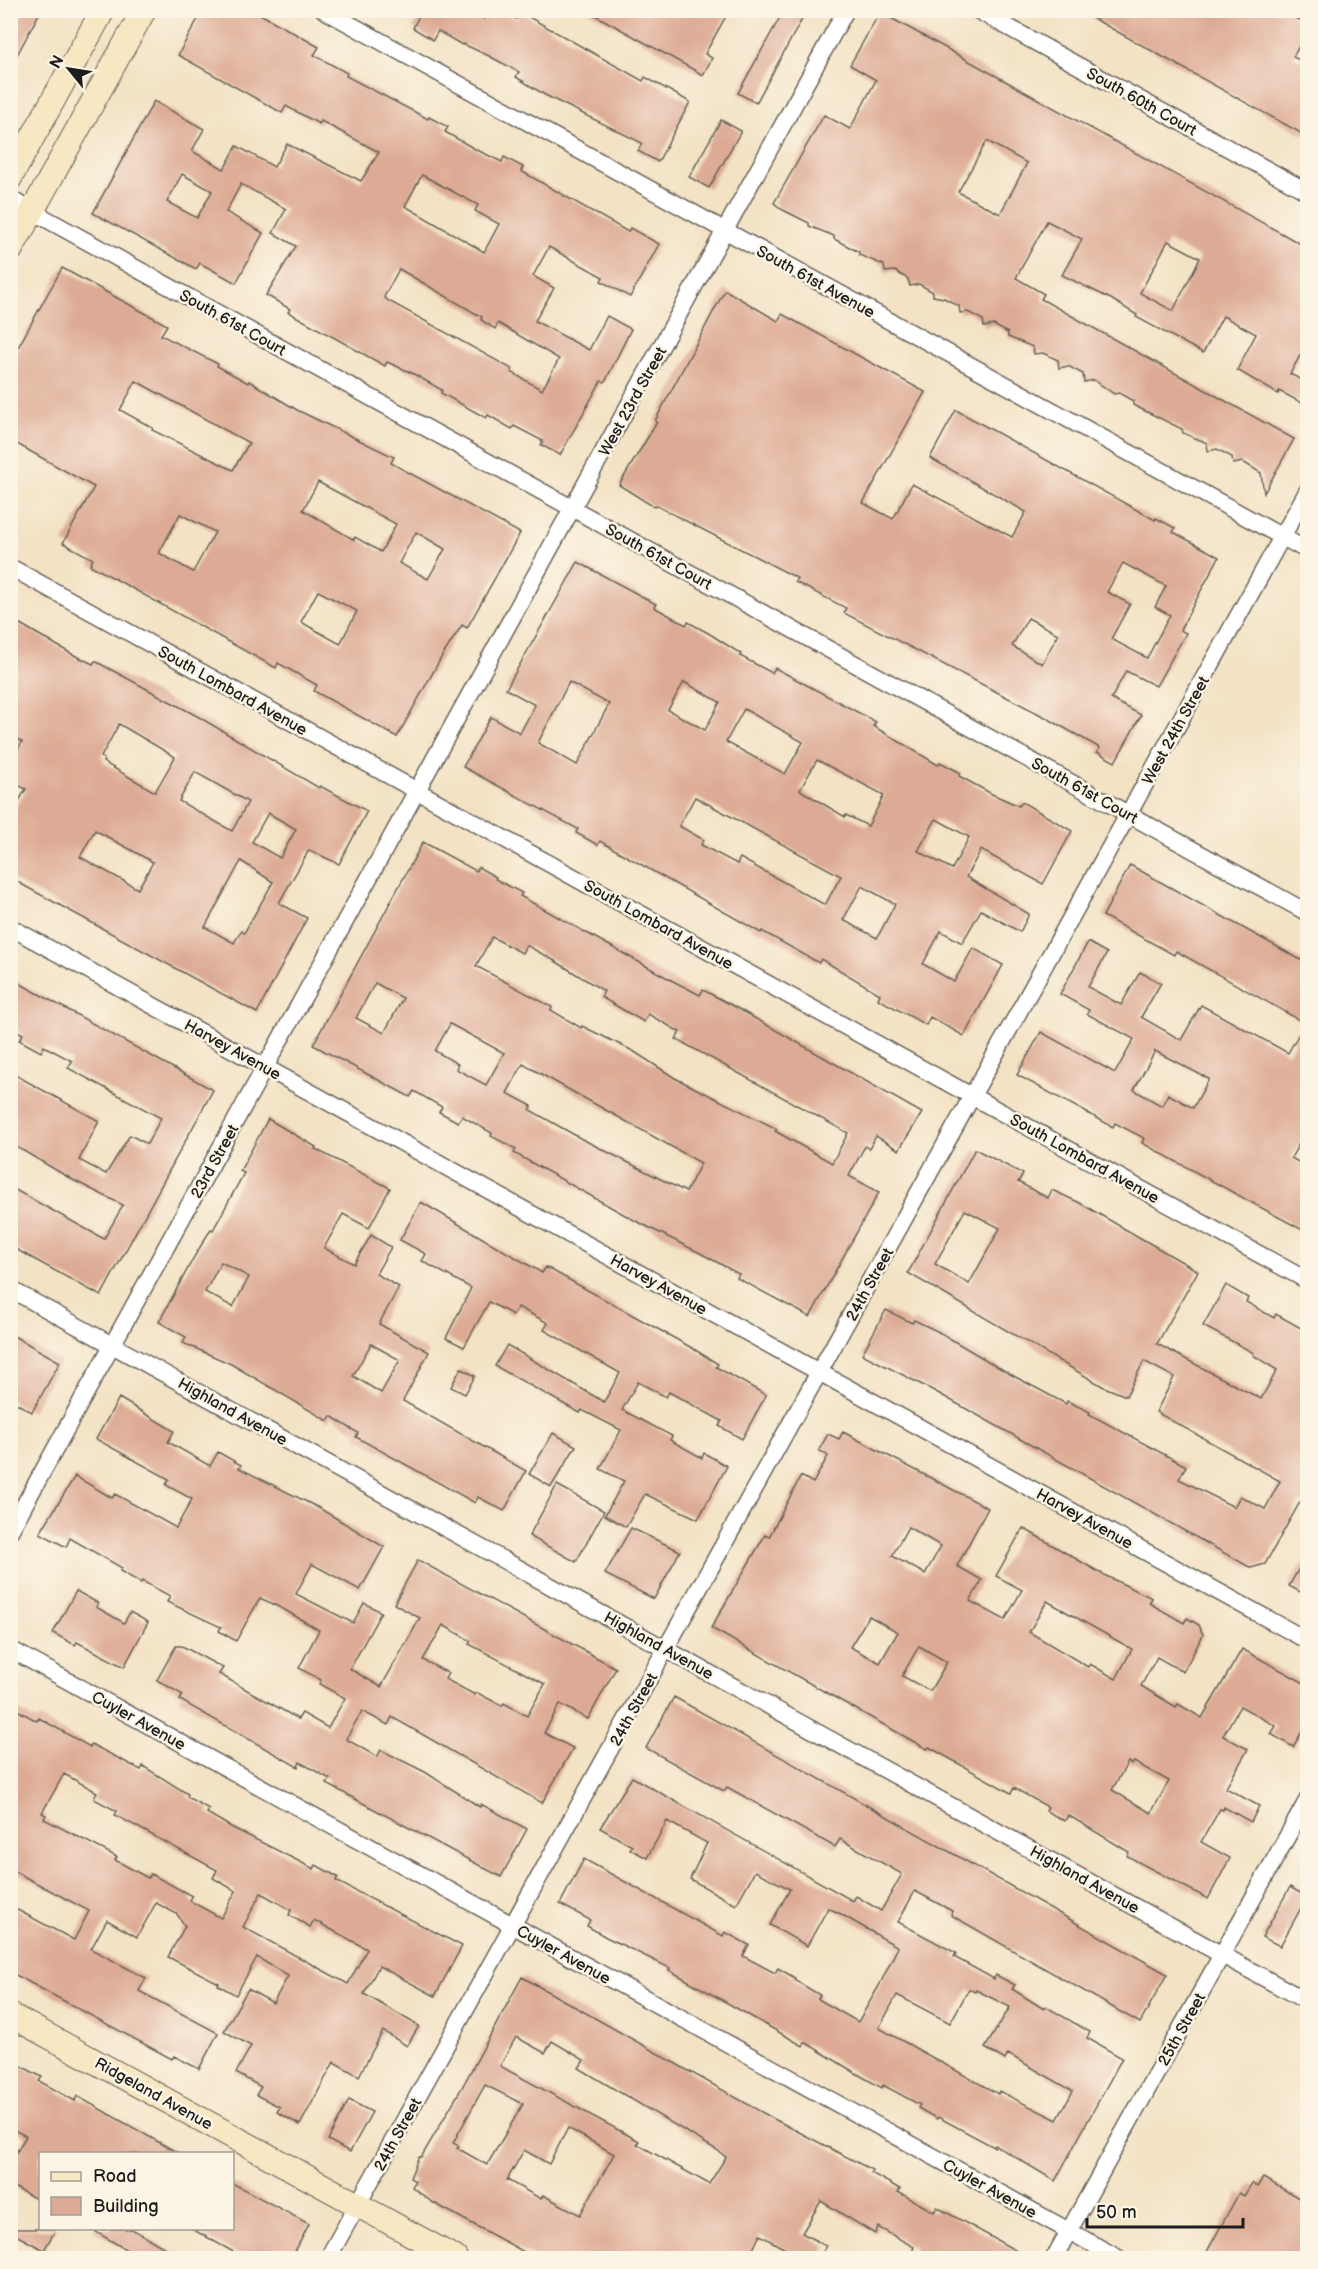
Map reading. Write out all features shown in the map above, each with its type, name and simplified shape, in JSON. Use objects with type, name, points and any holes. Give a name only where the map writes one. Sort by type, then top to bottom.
[{"type":"street","points":[[10,178],[103,10]]},
{"type":"street","points":[[10,251],[144,10]]},
{"type":"street","name":"South 61st Avenue","points":[[324,10],[1308,551]]},
{"type":"street","name":"West 23rd Street","points":[[418,792],[846,10]]},
{"type":"street","name":"South 60th Court","points":[[977,10],[1308,192]]},
{"type":"street","name":"South 61st Court","points":[[10,200],[1308,913]]},
{"type":"street","name":"West 24th Street","points":[[973,1097],[1308,490]]},
{"type":"street","name":"South Lombard Avenue","points":[[10,567],[1308,1281]]},
{"type":"street","name":"23rd Street","points":[[10,1531],[418,792]]},
{"type":"street","name":"Harvey Avenue","points":[[10,927],[1308,1641]]},
{"type":"street","name":"24th Street","points":[[328,2259],[973,1097]]},
{"type":"street","name":"Highland Avenue","points":[[10,1289],[1308,2001]]},
{"type":"street","name":"Cuyler Avenue","points":[[10,1649],[1118,2259]]},
{"type":"street","name":"25th Street","points":[[1054,2259],[1308,1799]]},
{"type":"street","name":"Ridgeland Avenue","points":[[10,2015],[455,2259]]},
{"type":"building","points":[[10,10],[41,10],[10,68]]},
{"type":"building","points":[[203,10],[253,10],[319,47],[314,55],[347,73],[346,76],[448,127],[445,132],[475,149],[502,162],[504,157],[523,167],[521,171],[628,232],[630,228],[659,244],[630,297],[601,281],[603,277],[549,247],[533,276],[554,288],[535,321],[589,350],[607,316],[631,329],[605,382],[601,381],[560,455],[541,445],[543,441],[514,426],[512,429],[488,415],[486,418],[441,393],[442,390],[412,373],[387,362],[385,366],[288,312],[290,309],[266,295],[296,246],[273,233],[286,209],[241,184],[226,212],[263,233],[236,283],[200,263],[196,269],[93,213],[154,101],[204,129],[192,151],[224,169],[237,146],[274,167],[287,144],[361,181],[379,152],[321,121],[319,124],[286,106],[282,113],[178,55]],"holes":[[[182,174],[212,191],[197,218],[167,202]],[[422,175],[478,205],[475,211],[499,224],[484,252],[405,206]],[[399,269],[482,317],[481,320],[495,329],[498,323],[559,359],[542,390],[511,372],[512,369],[384,297]]]},
{"type":"building","points":[[422,10],[470,10],[484,19],[489,10],[501,10],[516,19],[520,12],[643,81],[645,77],[690,102],[658,162],[638,151],[642,143],[545,95],[516,77],[519,72],[438,31],[433,40],[413,28]]},
{"type":"building","points":[[586,10],[715,10],[726,16],[705,54],[712,58],[703,75]]},
{"type":"building","points":[[784,10],[807,10],[756,103],[738,93]]},
{"type":"building","points":[[1078,10],[1295,10],[1292,16],[1308,24],[1308,30],[1293,57],[1308,64],[1308,137]]},
{"type":"building","points":[[880,12],[1308,248],[1308,341],[1290,374],[1308,383],[1308,406],[1279,391],[1278,394],[1237,370],[1256,334],[1223,316],[1203,353],[1136,317],[1137,315],[1111,299],[1062,275],[1082,239],[1047,221],[1016,278],[1044,294],[1041,299],[1294,439],[1264,493],[1261,473],[1243,462],[1233,464],[1232,457],[1217,449],[1208,451],[1207,443],[1183,433],[1182,429],[1133,405],[1133,401],[1119,393],[1114,394],[1094,380],[1084,382],[1083,374],[1068,366],[1059,368],[1058,360],[1043,353],[1034,354],[1033,347],[1008,337],[1008,333],[994,325],[984,327],[983,320],[968,312],[960,313],[959,306],[944,298],[933,296],[933,292],[919,284],[910,286],[908,279],[895,271],[885,272],[884,265],[859,255],[859,252],[834,239],[834,236],[809,226],[809,223],[774,203],[824,115],[850,129],[876,80],[850,65]],"holes":[[[987,141],[1027,163],[1000,214],[958,192]],[[1168,241],[1200,258],[1173,311],[1140,293]]]},
{"type":"building","points":[[721,120],[741,131],[709,188],[689,177]]},
{"type":"building","points":[[62,268],[167,325],[161,335],[218,364],[217,366],[248,383],[249,381],[297,410],[394,457],[391,463],[520,533],[467,628],[462,625],[397,737],[314,691],[317,685],[278,663],[276,668],[90,565],[93,559],[63,543],[94,487],[10,440],[10,362]],"holes":[[[136,381],[249,443],[233,470],[152,430],[153,428],[120,410]],[[318,482],[396,524],[381,552],[355,537],[354,540],[303,510]],[[180,514],[215,532],[193,572],[159,553]],[[416,532],[445,549],[428,579],[399,563]],[[318,591],[357,611],[340,644],[301,622]]]},
{"type":"building","points":[[725,290],[778,321],[782,314],[925,392],[863,503],[893,519],[912,484],[1012,537],[1026,512],[930,458],[956,410],[1155,520],[1156,518],[1175,528],[1173,532],[1219,557],[1180,630],[1186,633],[1156,686],[1126,671],[1111,699],[1141,715],[1115,762],[1097,752],[1100,748],[1045,717],[844,613],[846,608],[795,582],[797,578],[655,505],[654,507],[619,485],[657,422],[655,421]],"holes":[[[1123,563],[1166,586],[1155,607],[1170,615],[1147,658],[1111,639],[1130,604],[1107,592]],[[1028,618],[1058,634],[1042,664],[1012,646]]]},
{"type":"building","points":[[578,562],[656,604],[654,607],[686,625],[688,622],[710,634],[741,654],[740,656],[772,673],[775,668],[876,722],[873,726],[938,765],[940,762],[961,773],[959,776],[1019,806],[1022,802],[1072,831],[1043,884],[981,850],[966,877],[1029,914],[1020,932],[981,910],[962,943],[941,931],[923,964],[954,982],[973,948],[1003,965],[964,1036],[930,1017],[926,1025],[878,999],[880,994],[821,959],[819,963],[762,931],[761,933],[600,841],[598,845],[576,833],[578,829],[463,767],[491,717],[520,733],[535,705],[506,689]],"holes":[[[569,682],[609,704],[577,765],[538,743]],[[684,682],[720,702],[705,730],[668,710]],[[744,709],[803,742],[785,774],[726,742]],[[817,760],[884,795],[868,826],[846,815],[845,817],[800,790]],[[695,797],[841,876],[825,905],[740,858],[737,864],[701,845],[704,840],[679,826]],[[936,819],[969,837],[952,869],[918,851]],[[862,886],[895,904],[877,938],[843,920]]]},
{"type":"building","points":[[10,618],[70,653],[93,664],[95,661],[197,716],[319,788],[320,786],[367,811],[339,864],[309,850],[279,903],[307,918],[257,1013],[10,878],[10,816],[26,789],[10,781],[10,763],[22,742],[10,735]],"holes":[[[119,724],[175,757],[155,792],[103,762],[104,759],[101,757]],[[195,772],[248,802],[232,831],[179,801]],[[268,813],[296,829],[280,858],[252,842]],[[95,830],[153,862],[138,889],[80,857]],[[241,861],[273,882],[244,933],[241,931],[234,943],[205,927]]]},
{"type":"building","points":[[423,842],[476,871],[478,867],[522,893],[520,896],[673,981],[700,995],[703,990],[728,1003],[922,1113],[899,1150],[876,1136],[869,1149],[865,1146],[849,1176],[879,1192],[810,1317],[737,1278],[739,1274],[634,1220],[514,1153],[516,1149],[491,1136],[492,1133],[462,1116],[458,1122],[439,1112],[442,1107],[414,1091],[410,1097],[313,1045]],"holes":[[[492,937],[522,953],[526,945],[604,991],[601,997],[644,1022],[648,1014],[680,1032],[676,1039],[848,1133],[832,1163],[775,1131],[777,1129],[675,1078],[633,1051],[582,1026],[581,1028],[551,1010],[552,1007],[476,966]],[[375,983],[403,998],[384,1033],[356,1018]],[[450,1024],[504,1053],[486,1085],[456,1069],[458,1064],[435,1051]],[[523,1064],[701,1163],[686,1192],[580,1138],[530,1110],[532,1106],[507,1093]]]},
{"type":"building","points":[[1130,865],[1308,964],[1308,1128],[1291,1158],[1308,1167],[1308,1233],[1142,1143],[1144,1138],[1115,1123],[1113,1127],[1017,1075],[1041,1032],[1115,1073],[1134,1039],[1087,1014],[1089,1010],[1060,994],[1088,942],[1107,953],[1088,987],[1121,1005],[1140,972],[1161,983],[1141,1017],[1181,1040],[1201,1005],[1288,1053],[1305,1023],[1176,951],[1174,955],[1103,916]],"holes":[[[1155,1051],[1209,1079],[1193,1108],[1168,1094],[1162,1106],[1134,1090]]]},
{"type":"building","points":[[10,978],[213,1090],[101,1296],[10,1246],[10,1187],[104,1239],[123,1205],[73,1180],[10,1143],[10,1072],[99,1121],[79,1160],[106,1174],[130,1135],[147,1144],[161,1118],[68,1068],[72,1061],[44,1046],[41,1052],[19,1040],[23,1034],[10,1027]]},
{"type":"building","points":[[268,1119],[316,1147],[315,1149],[390,1188],[369,1228],[343,1214],[324,1248],[354,1264],[371,1235],[391,1247],[376,1274],[399,1287],[379,1324],[429,1352],[403,1401],[526,1471],[504,1511],[478,1497],[475,1503],[356,1437],[358,1433],[331,1416],[328,1421],[231,1364],[183,1343],[186,1337],[159,1322],[194,1257],[211,1229],[213,1230],[244,1173],[240,1171]],"holes":[[[221,1262],[249,1277],[233,1307],[205,1292]],[[371,1344],[400,1360],[381,1393],[353,1376]]]},
{"type":"building","points":[[975,1149],[1023,1174],[1018,1182],[1048,1198],[1052,1190],[1078,1202],[1198,1271],[1157,1344],[1261,1399],[1277,1370],[1253,1355],[1254,1353],[1203,1326],[1226,1285],[1248,1298],[1246,1302],[1274,1318],[1276,1314],[1308,1332],[1308,1506],[1300,1502],[1265,1564],[1251,1568],[936,1392],[862,1354],[886,1310],[912,1323],[914,1320],[1066,1404],[1067,1401],[1090,1412],[1089,1414],[1186,1466],[1179,1479],[1234,1507],[1240,1496],[1265,1509],[1280,1481],[1156,1412],[1174,1377],[1144,1361],[1126,1396],[1104,1387],[908,1273]],"holes":[[[965,1210],[1000,1228],[969,1284],[935,1264]]]},
{"type":"building","points":[[421,1202],[542,1273],[546,1267],[692,1348],[718,1364],[716,1367],[766,1395],[742,1439],[719,1426],[722,1421],[669,1392],[666,1397],[638,1382],[622,1410],[672,1436],[670,1440],[702,1458],[704,1453],[727,1466],[698,1519],[645,1494],[626,1527],[605,1515],[624,1481],[600,1469],[621,1430],[582,1410],[580,1413],[495,1366],[507,1345],[604,1402],[620,1373],[544,1330],[548,1323],[518,1307],[513,1315],[489,1302],[464,1347],[446,1338],[471,1288],[422,1261],[426,1254],[400,1240]]},
{"type":"building","points":[[10,1334],[60,1362],[32,1412],[10,1400]]},
{"type":"building","points":[[461,1368],[475,1376],[465,1394],[451,1387]]},
{"type":"building","points":[[119,1398],[174,1431],[168,1442],[210,1466],[218,1452],[241,1465],[239,1468],[319,1508],[384,1547],[360,1590],[312,1564],[296,1594],[353,1623],[364,1603],[381,1612],[350,1669],[381,1687],[420,1618],[394,1604],[418,1560],[616,1668],[588,1719],[560,1704],[544,1733],[573,1748],[542,1803],[392,1717],[388,1725],[362,1711],[346,1739],[377,1757],[381,1750],[425,1772],[480,1807],[481,1804],[527,1829],[501,1877],[327,1784],[330,1779],[300,1762],[298,1767],[180,1700],[183,1695],[157,1680],[176,1646],[182,1646],[223,1668],[219,1674],[298,1719],[302,1713],[328,1728],[345,1698],[319,1684],[321,1680],[299,1668],[319,1630],[283,1609],[260,1598],[236,1641],[219,1631],[221,1627],[167,1602],[170,1596],[120,1571],[122,1568],[70,1538],[66,1547],[40,1533],[75,1476],[112,1498],[115,1494],[176,1528],[192,1499],[166,1485],[169,1479],[96,1439]],"holes":[[[443,1625],[471,1641],[469,1644],[545,1684],[527,1716],[504,1703],[502,1706],[445,1679],[448,1673],[423,1660]]]},
{"type":"building","points":[[843,1432],[988,1508],[957,1566],[982,1580],[970,1601],[1005,1620],[1022,1590],[996,1576],[1023,1528],[1104,1575],[1152,1598],[1149,1603],[1184,1623],[1187,1618],[1199,1625],[1203,1635],[1183,1672],[1157,1657],[1141,1686],[1176,1707],[1178,1704],[1202,1718],[1242,1649],[1308,1685],[1308,1722],[1293,1747],[1271,1734],[1276,1726],[1240,1706],[1223,1736],[1248,1749],[1226,1788],[1259,1806],[1251,1822],[1224,1807],[1223,1810],[1220,1809],[1201,1842],[1230,1858],[1208,1899],[1127,1856],[1129,1852],[1068,1815],[1065,1821],[1046,1811],[1048,1807],[1014,1788],[1011,1793],[929,1747],[927,1749],[711,1628],[765,1535],[769,1537],[801,1476],[813,1483],[828,1456],[819,1450],[828,1434],[839,1439]],"holes":[[[908,1527],[941,1546],[925,1574],[892,1556]],[[1047,1601],[1132,1649],[1116,1679],[1090,1664],[1088,1667],[1029,1632]],[[869,1616],[898,1632],[880,1663],[850,1647]],[[919,1646],[947,1662],[930,1691],[902,1676]],[[1128,1762],[1132,1764],[1134,1762],[1169,1781],[1151,1813],[1112,1790]]]},
{"type":"building","points":[[553,1433],[576,1446],[551,1487],[529,1474]]},
{"type":"building","points":[[557,1485],[604,1511],[576,1562],[529,1536]]},
{"type":"building","points":[[631,1528],[680,1551],[654,1599],[605,1574]]},
{"type":"building","points":[[1308,1553],[1308,1596],[1289,1586]]},
{"type":"building","points":[[76,1591],[98,1603],[96,1607],[124,1623],[130,1612],[148,1622],[124,1667],[77,1642],[75,1645],[53,1633]]},
{"type":"building","points":[[674,1697],[1167,1974],[1140,2023],[951,1915],[952,1911],[915,1891],[898,1922],[956,1953],[954,1957],[994,1979],[996,1975],[1015,1985],[1012,1989],[1044,2009],[1045,2006],[1090,2032],[1087,2038],[1122,2058],[1055,2181],[995,2145],[994,2147],[938,2117],[937,2119],[918,2108],[920,2105],[883,2085],[882,2088],[805,2042],[803,2046],[669,1970],[670,1968],[606,1937],[587,1926],[590,1920],[560,1904],[584,1859],[723,1936],[725,1932],[749,1945],[743,1956],[775,1973],[778,1968],[820,1995],[818,1999],[858,2022],[879,1986],[898,1947],[839,1913],[828,1908],[807,1946],[770,1925],[790,1889],[755,1871],[736,1905],[690,1879],[707,1843],[667,1821],[647,1858],[630,1849],[632,1846],[600,1828],[632,1777],[853,1901],[856,1896],[881,1911],[902,1874],[840,1839],[835,1847],[727,1787],[724,1791],[646,1748]],"holes":[[[969,1989],[975,1992],[976,1990],[1010,2007],[985,2048],[1005,2060],[1008,2054],[1073,2091],[1057,2120],[999,2091],[998,2094],[879,2028],[897,1995],[950,2023]]]},
{"type":"building","points":[[10,1706],[37,1721],[39,1718],[90,1747],[91,1744],[141,1770],[143,1766],[188,1794],[187,1797],[209,1809],[207,1813],[231,1827],[314,1869],[316,1865],[338,1877],[336,1881],[462,1946],[435,1996],[379,1966],[364,1994],[419,2026],[407,2046],[383,2031],[359,2076],[334,2062],[300,2125],[277,2112],[280,2107],[256,2095],[261,2087],[236,2073],[251,2046],[224,2031],[248,1989],[273,2003],[288,1976],[257,1957],[236,1995],[218,1985],[219,1983],[168,1957],[185,1926],[177,1914],[156,1903],[137,1937],[107,1920],[91,1949],[146,1978],[139,1991],[218,2033],[199,2069],[174,2056],[172,2059],[10,1972],[10,1906],[74,1940],[89,1911],[10,1869]],"holes":[[[64,1774],[97,1792],[94,1799],[117,1811],[115,1815],[217,1870],[213,1878],[236,1891],[221,1918],[190,1901],[192,1896],[151,1874],[148,1878],[115,1860],[117,1857],[44,1819],[46,1815],[42,1813]],[[261,1893],[291,1910],[289,1915],[310,1927],[314,1920],[367,1949],[348,1984],[243,1927]]]},
{"type":"building","points":[[1290,1887],[1307,1897],[1280,1946],[1262,1937]]},
{"type":"building","points":[[522,1977],[774,2119],[872,2170],[871,2173],[900,2189],[898,2192],[934,2212],[937,2207],[1031,2259],[923,2259],[912,2252],[914,2247],[878,2227],[875,2234],[821,2201],[802,2233],[826,2246],[819,2259],[803,2259],[760,2235],[748,2259],[537,2259],[432,2202],[412,2187],[415,2181],[410,2178],[418,2158],[422,2156]],"holes":[[[516,2037],[545,2053],[552,2041],[584,2060],[579,2068],[717,2150],[726,2157],[709,2184],[637,2144],[639,2141],[500,2066]],[[485,2085],[523,2104],[487,2165],[457,2148],[459,2146],[453,2143]],[[568,2128],[614,2154],[580,2215],[543,2195],[541,2199],[507,2180],[524,2150],[549,2164]]]},
{"type":"building","points":[[10,2060],[42,2077],[39,2081],[75,2101],[77,2096],[176,2152],[39,2152],[39,2200],[10,2185],[10,2163],[26,2136],[10,2128]]},
{"type":"building","points":[[349,2100],[372,2112],[350,2152],[328,2140]]},
{"type":"building","points":[[1263,2178],[1308,2203],[1308,2259],[1203,2259],[1239,2193],[1244,2196],[1252,2183],[1257,2187]]},
{"type":"building","points":[[234,2184],[309,2224],[291,2259],[246,2259],[194,2230],[234,2230]]},
{"type":"building","points":[[10,2229],[55,2230],[44,2250],[10,2232]]},
{"type":"building","points":[[93,2230],[134,2230],[184,2259],[142,2259]]}]
